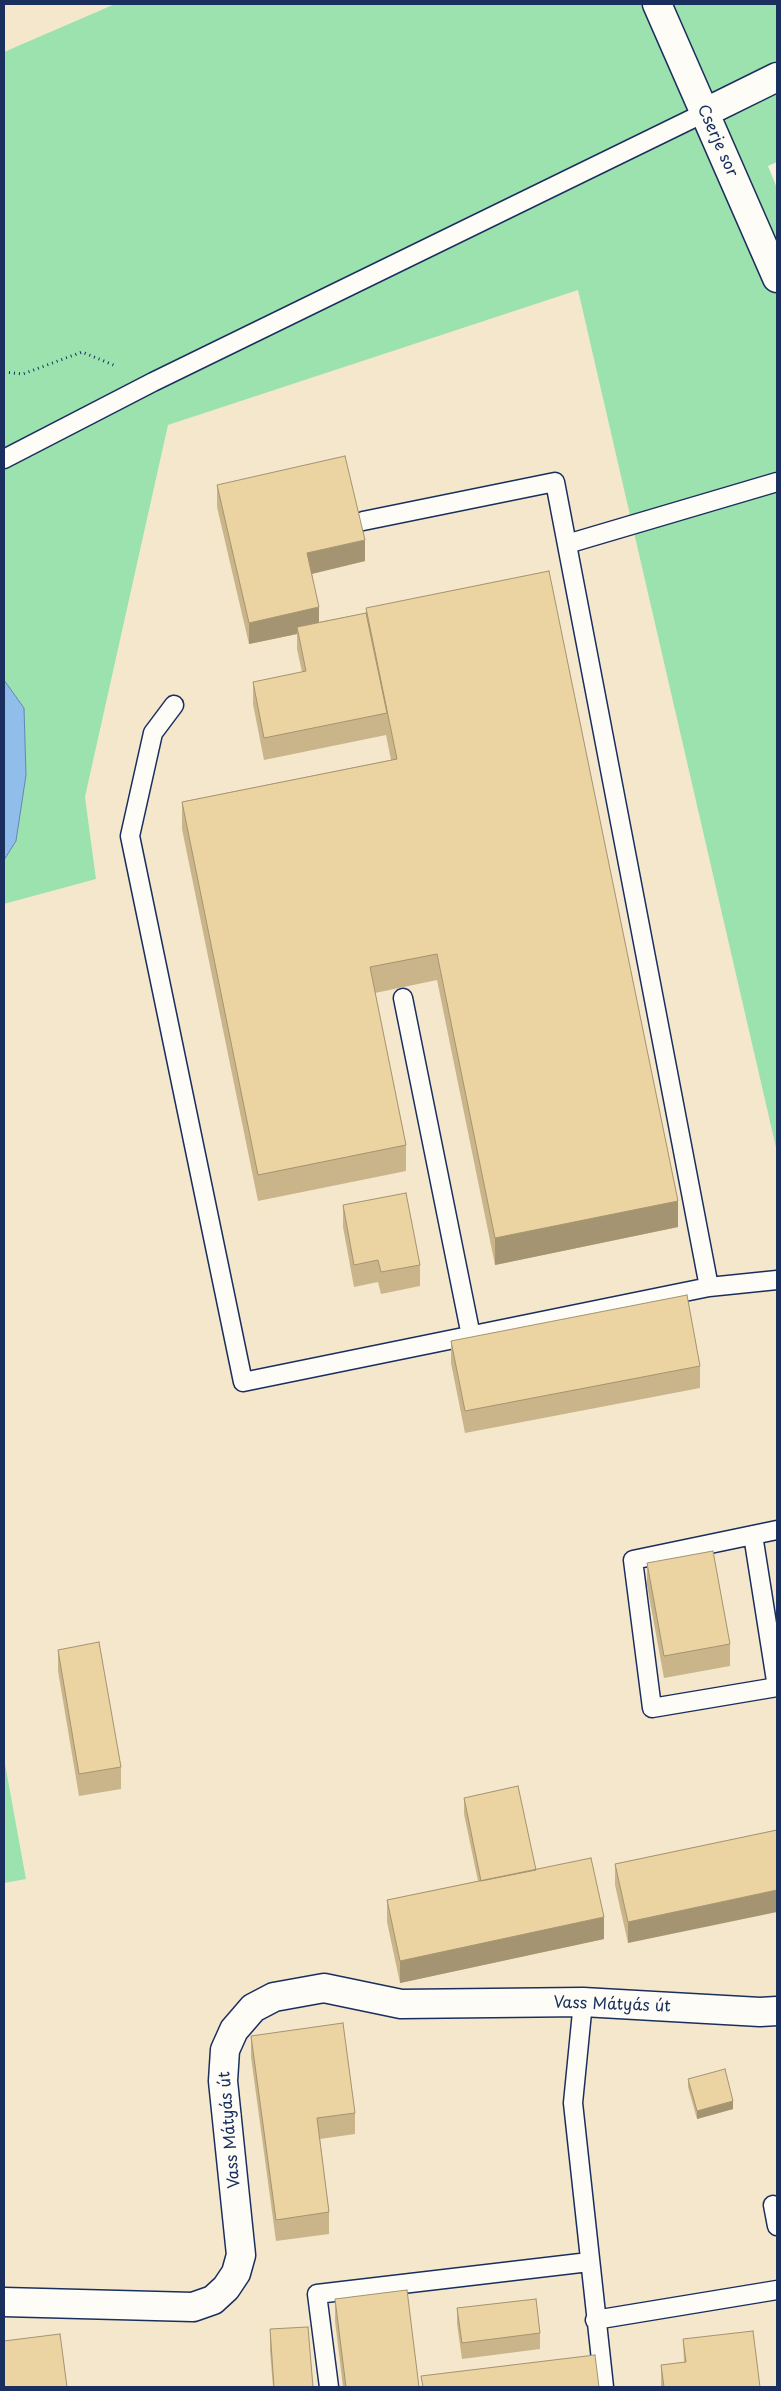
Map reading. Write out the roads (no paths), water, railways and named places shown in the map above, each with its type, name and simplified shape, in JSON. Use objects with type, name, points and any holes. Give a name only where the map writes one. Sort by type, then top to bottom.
[{"type":"street","name":"Cserje sor","points":[[657,4],[777,278]]},
{"type":"street","points":[[704,113],[777,77]]},
{"type":"street","name":"Vass Mátyás út","points":[[4,2302],[193,2307],[213,2300],[226,2288],[236,2273],[241,2255],[223,2081],[225,2050],[234,2030],[253,2008],[274,1997],[324,1988],[401,2004],[583,2002],[760,2012],[777,2011]]},
{"type":"lane","points":[[4,459],[154,382],[704,113]]},
{"type":"lane","points":[[363,521],[555,482],[708,1287]]},
{"type":"lane","points":[[567,544],[777,482]]},
{"type":"lane","points":[[174,705],[153,733],[130,836],[243,1382],[708,1287],[777,1280]]},
{"type":"lane","points":[[403,998],[471,1336]]},
{"type":"lane","points":[[753,1535],[777,1687],[652,1708],[633,1560],[753,1535],[777,1530]]},
{"type":"lane","points":[[583,2002],[573,2103],[595,2320],[604,2387]]},
{"type":"lane","points":[[773,2204],[777,2226]]},
{"type":"lane","points":[[329,2387],[317,2294],[589,2262]]},
{"type":"lane","points":[[595,2320],[777,2290]]},
{"type":"water","points":[[4,680],[24,708],[26,775],[16,841],[4,860]]}]
